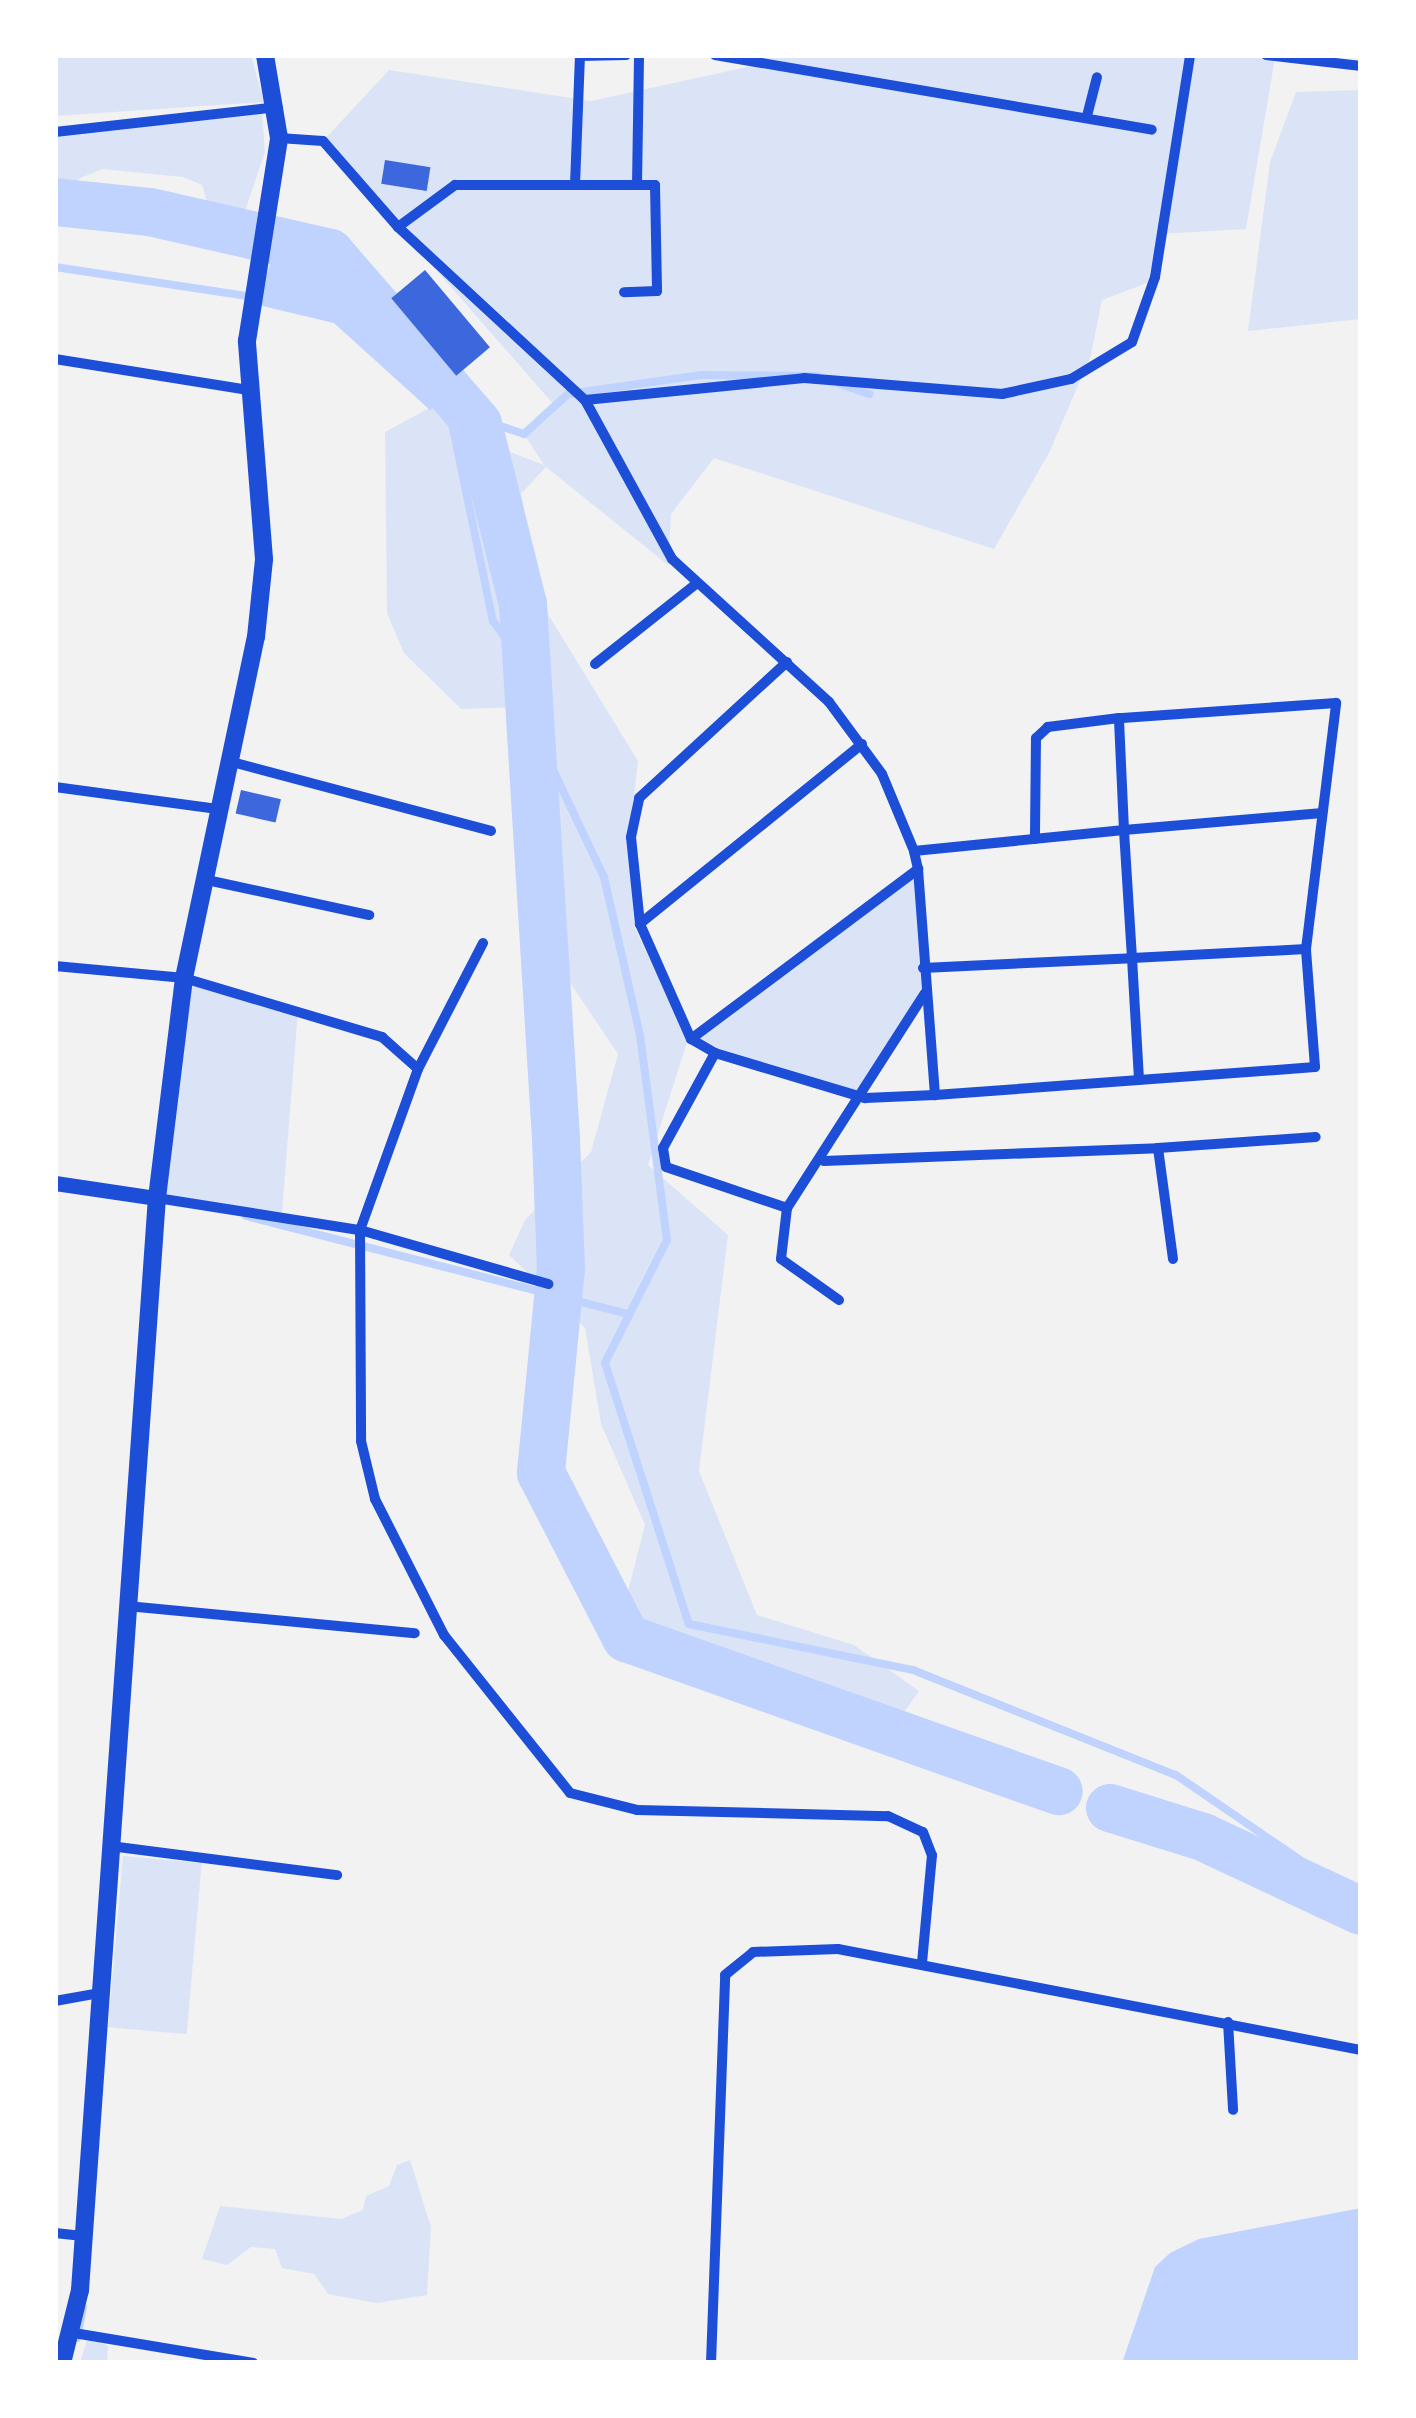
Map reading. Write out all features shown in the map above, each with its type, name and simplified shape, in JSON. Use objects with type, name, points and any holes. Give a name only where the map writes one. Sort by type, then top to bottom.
[{"type":"main road","points":[[62,2363],[74,2334],[83,2236],[157,1198],[184,978],[207,880],[218,809],[232,762],[264,559],[249,390],[253,312],[271,230],[280,138],[279,107],[265,55]]},
{"type":"street","points":[[575,185],[580,56],[626,55]]},
{"type":"street","points":[[637,186],[639,55]]},
{"type":"street","points":[[714,55],[1152,130]]},
{"type":"street","points":[[582,398],[804,378],[1002,394],[1106,364],[1146,316],[1190,55]]},
{"type":"street","points":[[1266,55],[1361,66]]},
{"type":"street","points":[[1087,116],[1098,77]]},
{"type":"street","points":[[55,132],[279,107]]},
{"type":"street","points":[[280,138],[323,141],[398,227],[582,398],[672,559],[786,662],[862,744],[914,851],[918,869],[935,1094]]},
{"type":"street","points":[[398,227],[455,185],[655,185],[657,291],[624,292]]},
{"type":"street","points":[[55,360],[249,390]]},
{"type":"street","points":[[594,664],[696,584]]},
{"type":"street","points":[[786,662],[639,798],[632,837],[640,924],[691,1038],[715,1052],[865,1098],[1315,1067],[1306,949],[1331,698],[1048,727],[1036,738],[1036,839]]},
{"type":"street","points":[[1119,718],[1139,1080]]},
{"type":"street","points":[[640,924],[862,744]]},
{"type":"street","points":[[232,762],[491,831]]},
{"type":"street","points":[[55,787],[218,809]]},
{"type":"street","points":[[914,851],[1322,813]]},
{"type":"street","points":[[691,1038],[918,869]]},
{"type":"street","points":[[207,880],[369,915]]},
{"type":"street","points":[[483,943],[418,1069],[360,1235],[361,1441],[375,1499],[444,1635],[528,1747],[570,1794],[637,1810],[908,1822],[932,1855],[922,1963]]},
{"type":"street","points":[[924,968],[1306,949]]},
{"type":"street","points":[[55,966],[184,978],[382,1038],[418,1069]]},
{"type":"street","points":[[839,1300],[782,1259],[787,1208],[865,1098],[926,992]]},
{"type":"street","points":[[715,1052],[664,1148],[666,1166],[787,1208]]},
{"type":"street","points":[[824,1161],[1158,1148],[1316,1137]]},
{"type":"street","points":[[1158,1148],[1173,1259]]},
{"type":"street","points":[[55,1183],[360,1235],[548,1284]]},
{"type":"street","points":[[127,1606],[415,1633]]},
{"type":"street","points":[[110,1846],[337,1875]]},
{"type":"street","points":[[711,2363],[725,1974],[753,1952],[781,1948],[922,1963],[1361,2050]]},
{"type":"street","points":[[55,2001],[100,1993]]},
{"type":"street","points":[[1228,2022],[1233,2110]]},
{"type":"street","points":[[55,2233],[83,2236]]},
{"type":"street","points":[[74,2334],[254,2363]]},
{"type":"shaded area","points":[[55,55],[251,55],[264,102],[55,116]]},
{"type":"shaded area","points":[[758,55],[1275,58],[1246,229],[1160,234],[1147,283],[1102,300],[1091,355],[1050,451],[994,549],[714,458],[671,514],[668,565],[546,467],[521,494],[543,606],[638,761],[629,837],[634,926],[688,1039],[648,1165],[728,1235],[699,1471],[757,1615],[854,1645],[919,1691],[902,1715],[804,1687],[789,1710],[640,1646],[628,1591],[645,1525],[601,1424],[585,1328],[509,1255],[525,1220],[591,1152],[618,1054],[528,920],[515,830],[542,729],[537,633],[497,489],[523,604],[530,707],[461,709],[404,653],[387,613],[385,432],[453,395],[484,442],[544,465],[524,434],[555,406],[323,141],[389,70],[591,101],[756,65]]},
{"type":"shaded area","points":[[1361,90],[1361,319],[1248,331],[1270,162],[1296,92]]},
{"type":"shaded area","points":[[262,112],[265,152],[242,220],[208,205],[202,185],[183,177],[102,169],[55,189],[55,136]]},
{"type":"shaded area","points":[[915,873],[923,990],[864,1093],[764,1071],[696,1037]]},
{"type":"shaded area","points":[[190,984],[298,1011],[282,1212],[231,1212],[152,1194]]},
{"type":"shaded area","points":[[123,1856],[202,1863],[187,2034],[108,2027]]},
{"type":"shaded area","points":[[410,2160],[431,2227],[427,2295],[376,2303],[328,2294],[314,2274],[282,2268],[275,2249],[251,2247],[227,2265],[202,2259],[220,2206],[341,2219],[363,2210],[366,2196],[389,2186],[397,2165]]},
{"type":"shaded area","points":[[88,2337],[108,2346],[107,2363],[80,2363]]},
{"type":"water","points":[[273,253],[325,258],[453,395],[430,410],[334,323],[258,305]]},
{"type":"water","points":[[1361,2208],[1361,2363],[1122,2363],[1155,2267],[1170,2253],[1199,2239]]},
{"type":"building","points":[[385,160],[430,167],[427,191],[381,184]]},
{"type":"building","points":[[425,270],[490,347],[456,376],[391,298]]},
{"type":"building","points":[[241,790],[281,799],[276,823],[236,813]]},
{"type":"waterway","points":[[55,202],[150,212],[330,253],[478,424],[523,604],[556,1139],[561,1268],[541,1473],[626,1638],[1059,1791]]},
{"type":"waterway","points":[[55,267],[253,297]]},
{"type":"waterway","points":[[449,409],[524,434],[568,394],[702,375],[817,376]]},
{"type":"waterway","points":[[840,384],[869,394]]},
{"type":"waterway","points":[[436,397],[449,409],[493,621],[513,649],[545,753],[604,877],[640,1035],[667,1240],[605,1363],[689,1624],[913,1670],[1176,1775],[1338,1886],[1361,1892]]},
{"type":"waterway","points":[[246,1216],[629,1314]]},
{"type":"waterway","points":[[1110,1808],[1203,1837],[1361,1911]]},
{"type":"waterway","points":[[77,2338],[83,2308]]}]
